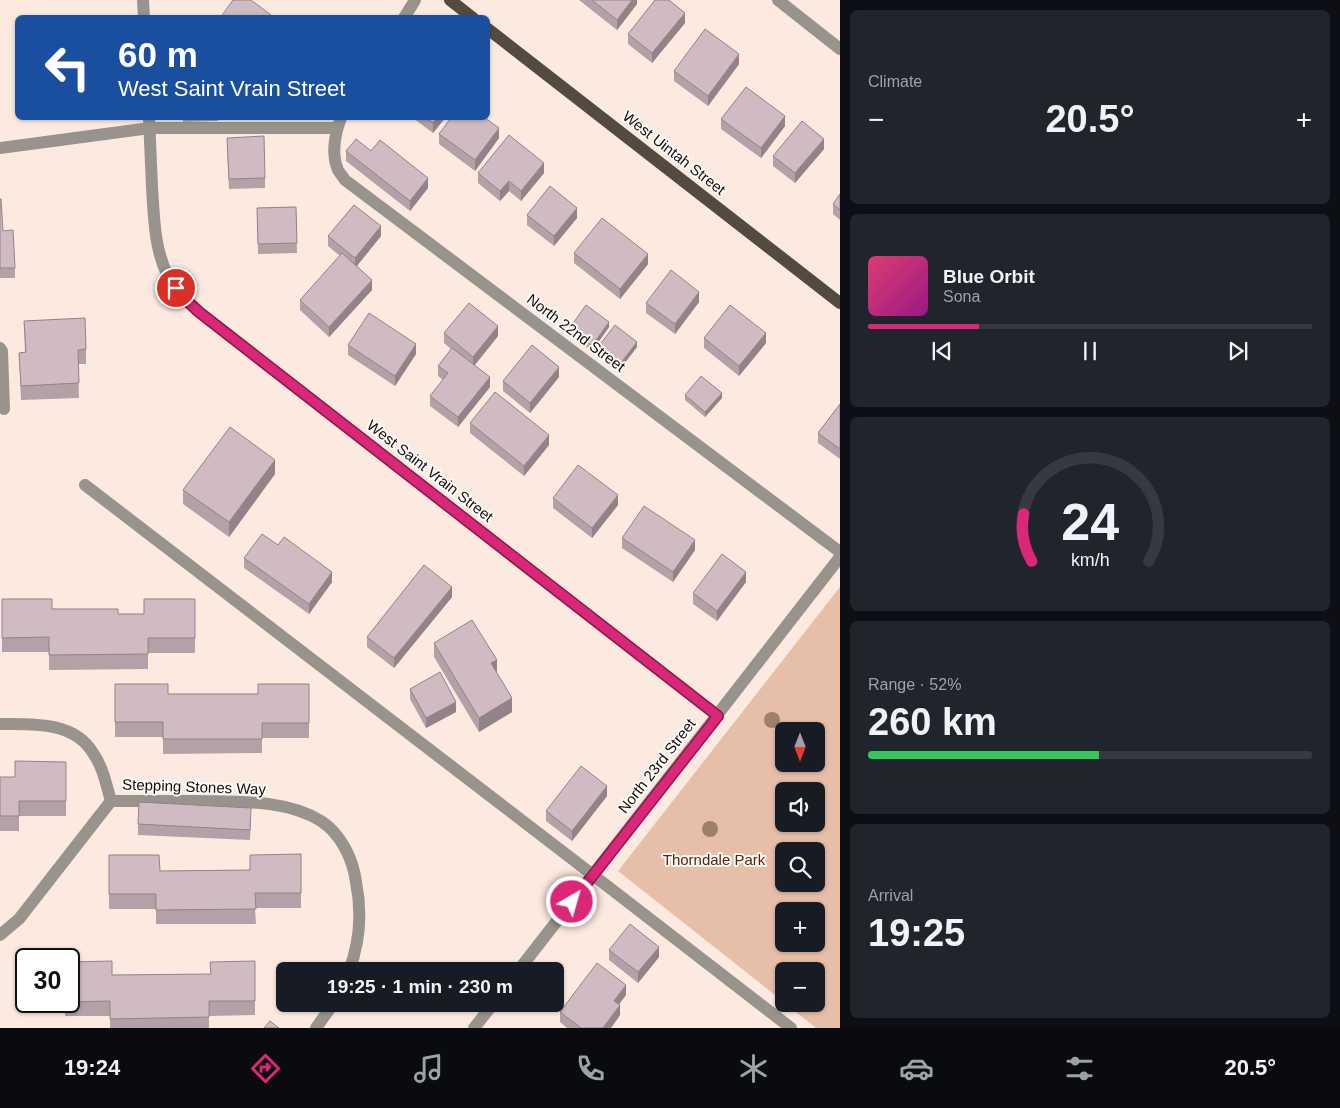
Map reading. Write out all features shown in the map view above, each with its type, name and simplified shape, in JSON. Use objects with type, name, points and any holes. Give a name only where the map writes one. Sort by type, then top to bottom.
[{"type":"main road","points":[[450,0],[469,15]]},
{"type":"main road","name":"West Uintah Street","points":[[490,31],[840,303]]},
{"type":"street","points":[[143,0],[144,15]]},
{"type":"street","points":[[406,15],[415,0]]},
{"type":"street","points":[[778,0],[840,49]]},
{"type":"street","points":[[0,148],[149,123],[339,123]]},
{"type":"street","name":"West Saint Vrain Street","points":[[149,123],[154,228],[161,259],[176,288],[186,300],[718,716]]},
{"type":"street","name":"North 22nd Street","points":[[339,123],[335,160],[338,171],[345,180],[840,552]]},
{"type":"street","points":[[0,348],[2,351],[4,409]]},
{"type":"street","points":[[86,485],[791,1028]]},
{"type":"street","name":"North 23rd Street","points":[[525,962],[840,557]]},
{"type":"street","name":"Stepping Stones Way","points":[[0,724],[50,726],[68,732],[82,740],[93,752],[102,770],[111,800]]},
{"type":"street","name":"Stepping Stones Way","points":[[0,935],[19,919],[111,800]]},
{"type":"street","name":"Stepping Stones Way","points":[[111,800],[265,804],[289,808],[307,814],[322,822],[335,834],[345,849],[354,870],[360,901],[360,920],[358,939],[352,962]]},
{"type":"street","points":[[316,1028],[327,1012]]},
{"type":"street","points":[[474,1028],[487,1012]]},
{"type":"green space","name":"Thorndale Park","points":[[840,587],[840,1028],[816,1028],[796,1012],[825,1012],[825,962],[775,962],[775,995],[618,871]]},
{"type":"building","points":[[233,0],[251,0],[271,15],[222,15]]},
{"type":"building","points":[[592,0],[632,0],[617,20]]},
{"type":"building","points":[[655,0],[669,0],[685,13],[652,53],[628,34]]},
{"type":"building","points":[[705,29],[739,54],[708,96],[674,71]]},
{"type":"building","points":[[746,87],[785,116],[761,148],[721,119]]},
{"type":"building","points":[[450,120],[488,120],[499,128],[475,160],[439,134]]},
{"type":"building","points":[[802,121],[824,139],[795,173],[773,156]]},
{"type":"building","points":[[509,135],[544,163],[521,191],[509,181],[500,191],[478,173]]},
{"type":"building","points":[[264,136],[265,178],[229,179],[227,138]]},
{"type":"building","points":[[356,139],[371,151],[380,140],[428,178],[410,201],[346,151]]},
{"type":"building","points":[[550,186],[577,208],[554,236],[527,215]]},
{"type":"building","points":[[840,194],[840,210],[833,204]]},
{"type":"building","points":[[0,199],[3,231],[13,230],[15,268],[0,268]]},
{"type":"building","points":[[354,205],[381,226],[355,258],[328,236]]},
{"type":"building","points":[[296,207],[297,243],[258,244],[257,208]]},
{"type":"building","points":[[602,218],[648,254],[620,289],[574,253]]},
{"type":"building","points":[[342,253],[372,280],[329,327],[300,300]]},
{"type":"building","points":[[671,270],[699,292],[675,324],[646,303]]},
{"type":"building","points":[[469,303],[498,326],[473,357],[444,333]]},
{"type":"building","points":[[586,305],[609,322],[592,346],[569,329]]},
{"type":"building","points":[[730,305],[766,333],[739,366],[704,338]]},
{"type":"building","points":[[369,313],[416,344],[395,376],[348,345]]},
{"type":"building","points":[[85,318],[86,349],[78,350],[79,383],[21,386],[19,353],[26,352],[24,321]]},
{"type":"building","points":[[615,325],[637,342],[620,364],[598,347]]},
{"type":"building","points":[[532,345],[559,367],[530,403],[503,381]]},
{"type":"building","points":[[452,348],[490,377],[458,417],[430,396],[448,373],[438,366]]},
{"type":"building","points":[[701,376],[722,393],[705,412],[685,395]]},
{"type":"building","points":[[495,392],[549,435],[524,466],[470,423]]},
{"type":"building","points":[[840,404],[840,449],[818,433]]},
{"type":"building","points":[[230,427],[275,460],[229,522],[183,490]]},
{"type":"building","points":[[578,465],[618,495],[592,528],[553,498]]},
{"type":"building","points":[[644,506],[695,540],[673,572],[622,538]]},
{"type":"building","points":[[262,534],[278,545],[284,537],[332,572],[309,604],[244,558]]},
{"type":"building","points":[[722,554],[746,572],[717,611],[693,593]]},
{"type":"building","points":[[424,565],[452,587],[394,658],[367,637]]},
{"type":"building","points":[[2,599],[52,599],[52,609],[118,609],[118,614],[144,614],[144,599],[195,599],[195,638],[148,638],[148,654],[49,655],[49,637],[2,638]]},
{"type":"building","points":[[472,620],[497,660],[491,663],[512,698],[479,718],[434,643]]},
{"type":"building","points":[[440,672],[456,702],[426,718],[410,689]]},
{"type":"building","points":[[115,684],[168,684],[168,694],[258,694],[258,684],[309,684],[309,723],[262,723],[262,739],[163,739],[163,722],[115,722]]},
{"type":"building","points":[[15,761],[66,762],[66,801],[19,801],[19,816],[0,816],[0,777],[15,777]]},
{"type":"building","points":[[581,766],[607,786],[572,831],[546,811]]},
{"type":"building","points":[[139,802],[251,808],[250,830],[138,824]]},
{"type":"building","points":[[301,854],[301,893],[255,893],[256,909],[156,910],[156,894],[109,894],[109,855],[159,855],[160,871],[250,870],[250,855]]},
{"type":"building","points":[[630,924],[659,947],[638,972],[609,950]]},
{"type":"building","points":[[112,961],[112,975],[211,974],[210,962],[255,961],[255,1001],[209,1001],[209,1017],[110,1019],[110,1001],[80,1002],[80,962]]},
{"type":"building","points":[[597,963],[626,985],[614,1001],[620,1005],[603,1028],[581,1028],[560,1012],[564,1012],[564,1007]]},
{"type":"building","points":[[270,1021],[279,1028],[264,1028]]},
{"type":"route","points":[[176,288],[199,312],[718,716],[572,902]]}]
